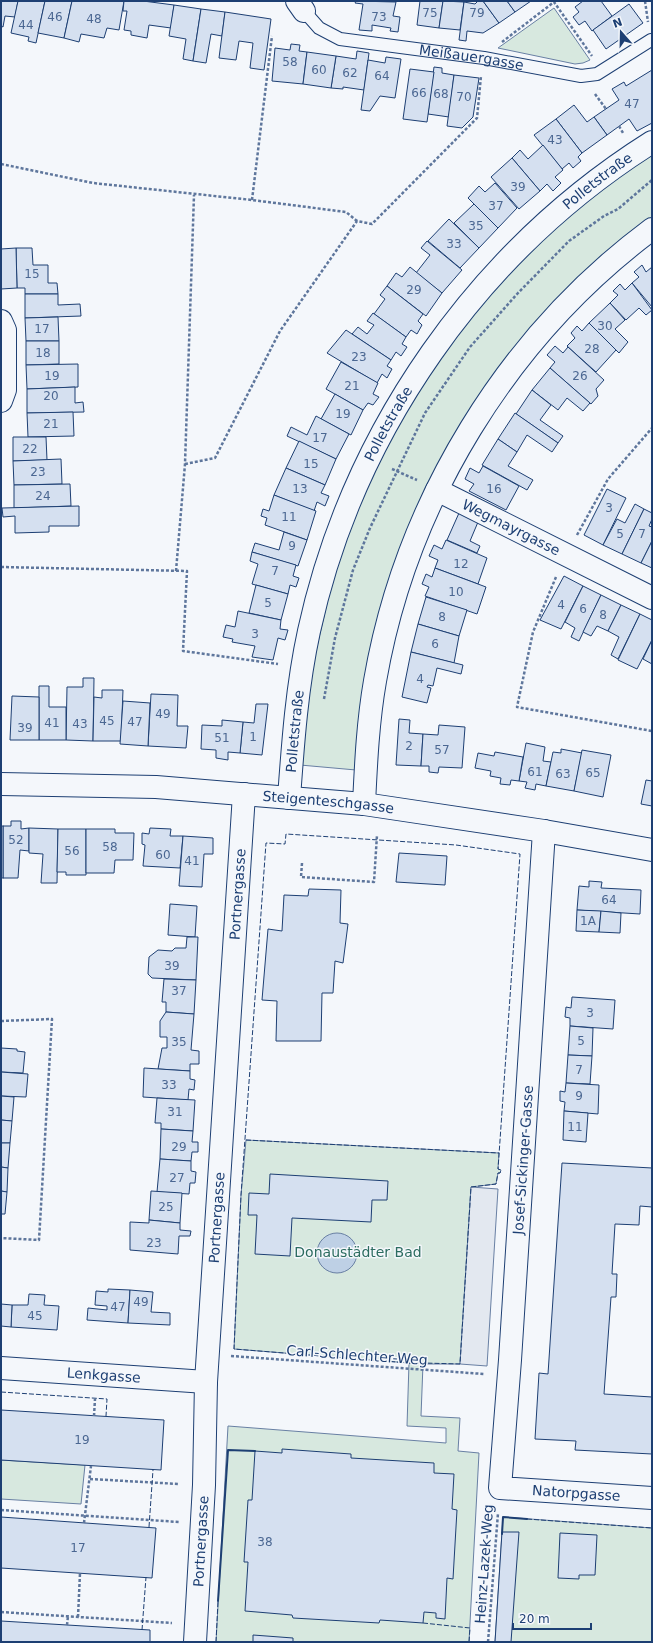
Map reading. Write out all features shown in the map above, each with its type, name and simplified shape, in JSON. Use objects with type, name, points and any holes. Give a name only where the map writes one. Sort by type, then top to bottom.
[{"type":"street","name":"Polletstraße","points":[[289,798],[294,732],[302,666],[310,629],[334,546],[351,501],[370,458],[393,414],[430,354],[499,267],[548,220],[607,172],[652,142]]},
{"type":"street","points":[[364,804],[369,720],[375,679],[385,636],[407,560],[437,490],[464,439],[522,354],[563,308],[594,278],[652,229]]},
{"type":"street","points":[[1,321],[5,330],[6,390],[1,401]]},
{"type":"street","name":"Wegmayrgasse","points":[[437,490],[652,598]]},
{"type":"street","name":"Steigenteschgasse","points":[[1,784],[149,787],[364,804],[544,831],[652,850]]},
{"type":"street","name":"Portnergasse","points":[[195,1642],[204,1485],[206,1382],[244,794]]},
{"type":"street","name":"Josef-Sickinger-Gasse","points":[[500,1488],[510,1360],[544,831]]},
{"type":"street","name":"Lenkgasse","points":[[1,1368],[206,1382]]},
{"type":"street","name":"Natorpgasse","points":[[500,1488],[652,1498]]},
{"type":"lane","name":"Meißauergasse","points":[[300,6],[319,28],[340,39],[482,58],[581,76],[592,75],[602,71],[651,40]]},
{"type":"path","points":[[1,164],[93,183],[252,200],[346,212],[357,221],[372,224],[476,118],[482,58],[554,2],[602,71]]},
{"type":"path","points":[[252,200],[272,36]]},
{"type":"path","points":[[176,571],[185,464],[194,195]]},
{"type":"path","points":[[185,464],[215,458],[280,331],[357,221]]},
{"type":"path","points":[[652,428],[608,479],[566,555],[533,632],[517,707],[652,731]]},
{"type":"path","points":[[370,458],[437,490]]},
{"type":"path","points":[[1,568],[187,571],[183,651],[302,666]]},
{"type":"path","points":[[302,863],[301,877],[374,882],[377,835]]},
{"type":"path","points":[[1,1021],[52,1019],[39,1240],[1,1238]]},
{"type":"path","name":"Carl-Schlechter-Weg","points":[[226,1356],[492,1374]]},
{"type":"path","points":[[94,1416],[95,1392]]},
{"type":"path","points":[[84,1523],[91,1466]]},
{"type":"path","points":[[90,1479],[182,1484]]},
{"type":"path","name":"Heinz-Lazek-Weg","points":[[488,1642],[500,1488]]},
{"type":"path","points":[[1,1510],[179,1522]]},
{"type":"path","points":[[78,1617],[80,1573]]},
{"type":"path","points":[[1,1612],[172,1623]]},
{"type":"path","points":[[67,1625],[68,1616]]},
{"type":"green space","points":[[554,8],[590,60],[575,64],[498,48]]},
{"type":"green space","points":[[652,151],[652,218],[444,456],[356,770],[300,765],[308,686],[332,581],[360,501],[412,398],[484,297],[560,222]]},
{"type":"green space","name":"Donaustädter Bad","points":[[246,1140],[499,1153],[498,1169],[501,1170],[500,1173],[498,1173],[496,1184],[471,1187],[460,1364],[423,1364],[421,1416],[460,1418],[458,1451],[479,1453],[469,1642],[216,1642],[228,1426],[446,1443],[446,1428],[407,1426],[409,1363],[234,1349],[241,1195]]},
{"type":"green space","points":[[1,1460],[85,1465],[81,1504],[1,1499]]},
{"type":"green space","points":[[503,1517],[652,1528],[652,1642],[495,1642]]},
{"type":"shaded area","points":[[471,1187],[498,1189],[487,1366],[460,1364]]},
{"type":"water","points":[[333,1233],[341,1233],[348,1236],[354,1242],[357,1253],[354,1264],[348,1270],[341,1273],[333,1273],[326,1270],[320,1264],[317,1257],[317,1249],[320,1242],[326,1236]]},
{"type":"building","points":[[1,1],[18,1],[15,17],[5,16],[3,27],[1,26]]},
{"type":"building","points":[[18,1],[45,1],[36,43],[28,41],[29,37],[11,33]]},
{"type":"building","points":[[45,1],[72,1],[64,38],[38,33]]},
{"type":"building","points":[[72,1],[124,1],[119,30],[107,28],[104,38],[81,34],[79,42],[64,38]]},
{"type":"building","points":[[124,1],[143,1],[174,5],[171,28],[149,25],[147,38],[131,35],[131,31],[124,30],[127,11],[123,11]]},
{"type":"building","points":[[356,1],[396,2],[393,16],[400,17],[398,32],[390,31],[391,28],[372,25],[372,31],[359,30],[363,4],[355,3]]},
{"type":"building","points":[[420,1],[443,1],[439,28],[417,25]]},
{"type":"building","points":[[443,1],[464,2],[460,30],[439,28]]},
{"type":"building","points":[[478,1],[483,1],[499,23],[483,33],[467,31],[466,41],[459,40],[464,2],[475,4]]},
{"type":"building","points":[[483,1],[507,1],[515,12],[499,23]]},
{"type":"building","points":[[507,1],[531,1],[515,12]]},
{"type":"building","points":[[583,1],[601,1],[612,16],[592,31],[585,21],[579,25],[573,17],[579,12],[575,7]]},
{"type":"building","points":[[629,4],[643,23],[606,49],[593,30]]},
{"type":"building","points":[[174,5],[201,9],[193,61],[183,59],[186,39],[169,36]]},
{"type":"building","points":[[201,9],[225,12],[222,36],[211,34],[206,63],[193,61]]},
{"type":"building","points":[[225,12],[271,19],[264,70],[250,68],[253,43],[239,41],[236,60],[219,58]]},
{"type":"building","points":[[291,44],[300,45],[299,51],[307,52],[303,84],[272,81],[275,48],[290,50]]},
{"type":"building","points":[[357,51],[369,53],[364,90],[343,87],[343,89],[331,88],[336,56],[356,59]]},
{"type":"building","points":[[307,52],[336,56],[331,88],[303,84]]},
{"type":"building","points":[[386,57],[401,59],[395,98],[380,96],[370,111],[361,110],[368,60],[385,63]]},
{"type":"building","points":[[434,67],[442,68],[442,73],[454,75],[449,117],[428,114]]},
{"type":"building","points":[[410,69],[434,72],[427,122],[403,119]]},
{"type":"building","points":[[652,70],[652,123],[637,131],[629,119],[607,135],[594,117],[619,100],[612,89],[624,82],[626,86]]},
{"type":"building","points":[[454,75],[479,78],[473,117],[462,128],[447,126]]},
{"type":"building","points":[[574,105],[587,122],[594,117],[607,135],[582,153],[556,119]]},
{"type":"building","points":[[556,119],[582,153],[578,157],[581,161],[573,168],[569,163],[562,169],[534,135]]},
{"type":"building","points":[[543,145],[563,170],[555,177],[561,183],[553,191],[547,184],[540,191],[512,158],[520,150],[528,159]]},
{"type":"building","points":[[512,158],[540,191],[519,209],[491,177]]},
{"type":"building","points":[[495,183],[517,208],[498,228],[468,198],[479,186],[485,192]]},
{"type":"building","points":[[474,204],[498,228],[479,248],[454,223]]},
{"type":"building","points":[[449,219],[479,248],[460,268],[428,241]]},
{"type":"building","points":[[427,241],[462,270],[442,293],[416,273],[430,255],[421,248]]},
{"type":"building","points":[[16,248],[32,248],[33,265],[48,265],[48,283],[57,283],[58,294],[25,294],[25,288],[17,288]]},
{"type":"building","points":[[16,248],[17,288],[1,289],[1,249]]},
{"type":"building","points":[[642,265],[646,272],[652,267],[652,307],[632,283],[639,277],[634,272]]},
{"type":"building","points":[[410,267],[442,293],[426,316],[387,286],[396,273],[402,277]]},
{"type":"building","points":[[632,283],[652,310],[646,315],[639,308],[626,320],[610,303],[618,295],[613,291],[620,284],[625,290]]},
{"type":"building","points":[[387,286],[423,314],[418,321],[422,325],[417,334],[411,330],[406,337],[374,314],[385,299],[380,295]]},
{"type":"building","points":[[25,294],[58,294],[58,305],[80,304],[81,316],[25,318]]},
{"type":"building","points":[[610,303],[625,320],[615,329],[628,342],[619,353],[589,323]]},
{"type":"building","points":[[373,313],[406,337],[402,344],[407,347],[401,356],[396,352],[391,360],[352,334],[358,327],[367,334],[374,325],[367,321]]},
{"type":"building","points":[[58,317],[59,341],[26,341],[25,318]]},
{"type":"building","points":[[589,323],[616,350],[596,372],[567,346],[575,338],[571,333],[577,326],[582,331]]},
{"type":"building","points":[[346,330],[391,360],[387,366],[392,369],[387,378],[382,374],[377,383],[327,353]]},
{"type":"building","points":[[26,341],[59,341],[59,364],[26,365]]},
{"type":"building","points":[[555,346],[563,353],[568,347],[604,380],[596,389],[598,396],[591,404],[550,368],[555,362],[547,355]]},
{"type":"building","points":[[341,362],[378,383],[373,394],[379,397],[373,405],[368,403],[363,410],[326,389]]},
{"type":"building","points":[[78,364],[78,387],[27,389],[26,365]]},
{"type":"building","points":[[550,368],[590,403],[583,411],[567,398],[558,410],[532,390]]},
{"type":"building","points":[[75,387],[75,403],[83,402],[84,412],[27,413],[27,389]]},
{"type":"building","points":[[532,390],[551,405],[540,420],[563,436],[558,443],[516,414]]},
{"type":"building","points":[[335,394],[363,410],[351,435],[321,419]]},
{"type":"building","points":[[73,412],[74,436],[28,437],[27,413]]},
{"type":"building","points":[[515,413],[558,443],[552,452],[527,435],[517,452],[498,439]]},
{"type":"building","points":[[316,416],[349,434],[336,459],[287,436],[291,427],[307,435]]},
{"type":"building","points":[[13,437],[46,437],[47,460],[13,461]]},
{"type":"building","points":[[498,439],[517,452],[508,466],[533,480],[527,490],[482,465]]},
{"type":"building","points":[[299,441],[336,459],[325,485],[286,468]]},
{"type":"building","points":[[61,459],[62,484],[14,485],[13,461]]},
{"type":"building","points":[[483,466],[519,486],[506,510],[469,491],[474,484],[465,479],[470,468],[479,473]]},
{"type":"building","points":[[286,468],[325,485],[321,493],[329,496],[325,506],[317,502],[314,511],[274,495]]},
{"type":"building","points":[[70,484],[71,506],[14,508],[14,485]]},
{"type":"building","points":[[607,489],[626,498],[603,545],[584,535]]},
{"type":"building","points":[[274,495],[316,511],[307,540],[265,525],[267,518],[261,516],[263,509],[269,511]]},
{"type":"building","points":[[635,504],[644,509],[622,554],[603,545],[617,519],[625,523]]},
{"type":"building","points":[[79,506],[79,526],[49,526],[49,532],[15,533],[15,516],[3,517],[2,508]]},
{"type":"building","points":[[644,509],[652,513],[652,519],[649,526],[652,527],[652,541],[641,563],[622,554]]},
{"type":"building","points":[[459,513],[478,522],[470,541],[480,546],[477,553],[447,540]]},
{"type":"building","points":[[284,532],[307,540],[298,566],[252,552],[255,543],[279,550]]},
{"type":"building","points":[[446,540],[487,558],[478,584],[435,568],[438,560],[429,556],[434,545],[442,549]]},
{"type":"building","points":[[652,541],[652,568],[641,563]]},
{"type":"building","points":[[252,552],[296,565],[293,576],[299,578],[296,587],[290,585],[288,594],[252,584],[258,564],[250,561]]},
{"type":"building","points":[[435,568],[486,587],[477,614],[425,596],[429,587],[422,584],[426,574],[432,577]]},
{"type":"building","points":[[564,576],[583,586],[561,629],[540,620]]},
{"type":"building","points":[[256,585],[288,594],[281,620],[249,613]]},
{"type":"building","points":[[583,586],[601,595],[579,641],[571,637],[575,628],[565,622]]},
{"type":"building","points":[[601,595],[621,605],[608,631],[597,626],[591,636],[583,632]]},
{"type":"building","points":[[426,597],[467,610],[459,636],[418,624]]},
{"type":"building","points":[[621,605],[640,614],[618,659],[611,655],[619,637],[608,631]]},
{"type":"building","points":[[238,611],[281,620],[280,629],[288,630],[285,640],[278,638],[273,660],[252,657],[255,646],[232,642],[233,639],[223,637],[226,625],[235,627]]},
{"type":"building","points":[[640,614],[652,620],[652,640],[637,669],[618,660]]},
{"type":"building","points":[[418,624],[459,636],[454,663],[411,652]]},
{"type":"building","points":[[652,640],[652,664],[643,659]]},
{"type":"building","points":[[411,652],[463,665],[461,674],[437,668],[433,686],[428,685],[427,687],[431,688],[427,703],[402,697]]},
{"type":"building","points":[[83,678],[94,678],[93,741],[66,740],[67,687],[83,687]]},
{"type":"building","points":[[39,686],[49,686],[49,707],[66,707],[66,740],[39,740]]},
{"type":"building","points":[[102,690],[123,690],[121,741],[93,741],[94,697],[102,698]]},
{"type":"building","points":[[151,694],[178,695],[177,726],[188,726],[186,748],[148,746]]},
{"type":"building","points":[[12,696],[39,697],[39,740],[10,740]]},
{"type":"building","points":[[123,701],[150,703],[148,746],[120,744]]},
{"type":"building","points":[[256,704],[268,704],[262,755],[240,753],[243,722],[254,723]]},
{"type":"building","points":[[399,719],[410,720],[409,733],[423,734],[421,766],[396,765]]},
{"type":"building","points":[[222,720],[243,722],[240,753],[228,752],[228,760],[216,758],[216,750],[201,749],[202,725],[222,726]]},
{"type":"building","points":[[439,725],[465,727],[462,768],[439,767],[438,773],[429,772],[429,766],[421,766],[423,734],[438,735]]},
{"type":"building","points":[[526,743],[545,747],[543,761],[551,762],[546,786],[536,784],[535,790],[525,788],[527,782],[519,781]]},
{"type":"building","points":[[561,749],[582,753],[574,791],[546,786],[553,752],[561,753]]},
{"type":"building","points":[[582,750],[611,755],[603,797],[574,791]]},
{"type":"building","points":[[495,752],[523,757],[519,781],[511,780],[510,785],[500,784],[501,778],[490,776],[491,771],[475,768],[478,753],[494,756]]},
{"type":"building","points":[[646,780],[652,781],[652,806],[641,804]]},
{"type":"building","points":[[11,821],[21,821],[21,829],[29,828],[29,851],[20,850],[18,878],[3,878],[3,826],[11,826]]},
{"type":"building","points":[[1,826],[3,826],[3,878],[1,878]]},
{"type":"building","points":[[29,828],[58,829],[57,883],[41,883],[43,854],[29,853]]},
{"type":"building","points":[[150,828],[171,829],[170,836],[183,836],[180,868],[143,866],[145,845],[142,844],[142,833],[149,834]]},
{"type":"building","points":[[58,829],[86,829],[86,875],[66,875],[66,872],[57,872]]},
{"type":"building","points":[[86,829],[115,829],[115,833],[134,833],[133,860],[115,860],[114,873],[86,873]]},
{"type":"building","points":[[183,836],[213,838],[213,854],[204,854],[202,887],[179,886]]},
{"type":"building","points":[[399,853],[447,856],[445,885],[396,882]]},
{"type":"building","points":[[589,881],[602,882],[601,888],[641,890],[640,914],[577,910],[579,886],[589,887]]},
{"type":"building","points":[[309,889],[341,890],[340,923],[348,924],[343,963],[335,961],[333,993],[322,993],[321,1041],[276,1041],[277,1001],[262,1000],[268,929],[282,931],[284,895],[308,896]]},
{"type":"building","points":[[170,904],[197,906],[195,937],[168,935]]},
{"type":"building","points":[[577,910],[601,911],[599,932],[576,931]]},
{"type":"building","points":[[601,911],[621,913],[620,933],[599,932]]},
{"type":"building","points":[[187,937],[198,937],[196,980],[152,978],[148,974],[149,957],[158,950],[172,951],[175,948],[186,948]]},
{"type":"building","points":[[164,979],[196,980],[194,1014],[166,1012],[166,1002],[162,1002]]},
{"type":"building","points":[[572,997],[615,1000],[613,1029],[570,1026],[570,1018],[565,1017],[566,1007],[571,1008]]},
{"type":"building","points":[[166,1012],[194,1014],[191,1050],[199,1051],[199,1064],[190,1064],[190,1071],[158,1069],[162,1048],[167,1048],[167,1037],[160,1037],[160,1021]]},
{"type":"building","points":[[570,1026],[593,1028],[592,1056],[568,1055]]},
{"type":"building","points":[[1,1048],[17,1049],[17,1051],[25,1052],[23,1073],[1,1072]]},
{"type":"building","points":[[568,1055],[592,1056],[590,1084],[566,1083]]},
{"type":"building","points":[[144,1068],[190,1071],[190,1079],[195,1080],[194,1090],[189,1089],[188,1100],[143,1097]]},
{"type":"building","points":[[1,1072],[28,1074],[26,1097],[1,1096]]},
{"type":"building","points":[[566,1083],[599,1085],[598,1114],[564,1111],[565,1102],[560,1101],[560,1091],[565,1092]]},
{"type":"building","points":[[1,1096],[14,1097],[12,1121],[1,1120]]},
{"type":"building","points":[[157,1098],[195,1100],[193,1131],[161,1129],[161,1123],[155,1123]]},
{"type":"building","points":[[564,1111],[588,1113],[586,1142],[563,1140]]},
{"type":"building","points":[[1,1120],[12,1121],[10,1143],[1,1143]]},
{"type":"building","points":[[161,1129],[193,1131],[192,1142],[198,1142],[198,1152],[192,1152],[191,1161],[160,1159]]},
{"type":"building","points":[[1,1143],[10,1143],[8,1168],[1,1167]]},
{"type":"building","points":[[160,1159],[191,1161],[191,1171],[196,1172],[195,1183],[190,1183],[189,1194],[157,1192]]},
{"type":"building","points":[[562,1163],[652,1168],[652,1207],[640,1206],[639,1225],[615,1224],[612,1274],[617,1274],[616,1297],[611,1297],[604,1394],[652,1397],[652,1454],[575,1450],[576,1441],[535,1439],[539,1373],[548,1374]]},
{"type":"building","points":[[1,1167],[8,1168],[7,1192],[1,1191]]},
{"type":"building","points":[[270,1174],[388,1181],[387,1200],[372,1200],[371,1222],[292,1218],[290,1256],[255,1254],[257,1215],[248,1215],[249,1193],[269,1194]]},
{"type":"building","points":[[1,1191],[7,1192],[5,1214],[1,1214]]},
{"type":"building","points":[[151,1191],[182,1193],[180,1223],[149,1220]]},
{"type":"building","points":[[149,1220],[180,1223],[180,1230],[191,1231],[190,1236],[179,1236],[178,1254],[130,1250],[130,1222],[149,1223]]},
{"type":"building","points":[[108,1289],[130,1290],[128,1323],[87,1320],[88,1308],[107,1310],[107,1306],[95,1305],[96,1291],[108,1292]]},
{"type":"building","points":[[130,1290],[153,1292],[151,1312],[170,1313],[170,1325],[128,1323]]},
{"type":"building","points":[[29,1294],[45,1295],[44,1305],[59,1306],[57,1330],[11,1327],[12,1305],[28,1305]]},
{"type":"building","points":[[1,1304],[12,1305],[11,1327],[1,1326]]},
{"type":"building","points":[[1,1410],[164,1420],[161,1470],[1,1460]]},
{"type":"building","points":[[282,1449],[351,1454],[351,1458],[434,1463],[434,1473],[454,1474],[452,1509],[457,1510],[453,1579],[447,1578],[445,1619],[436,1618],[436,1613],[424,1612],[423,1623],[380,1620],[379,1623],[293,1618],[292,1615],[245,1611],[248,1562],[244,1562],[248,1500],[252,1500],[255,1451],[282,1453]]},
{"type":"building","points":[[1,1517],[156,1528],[152,1578],[1,1568]]},
{"type":"building","points":[[502,1532],[519,1532],[511,1642],[495,1642]]},
{"type":"building","points":[[560,1533],[597,1535],[595,1575],[579,1575],[579,1579],[558,1578]]},
{"type":"building","points":[[1,1621],[150,1630],[150,1642],[1,1642]]},
{"type":"building","points":[[253,1635],[293,1638],[293,1642],[253,1642]]},
{"type":"fence","points":[[409,1363],[234,1349],[241,1195],[266,843],[285,844],[286,834],[456,845],[520,854],[498,1169],[501,1170],[500,1173],[498,1173],[496,1184],[471,1187],[460,1364],[423,1363]]},
{"type":"fence","points":[[246,1140],[499,1153]]},
{"type":"fence","points":[[1,1392],[107,1399],[106,1416]]},
{"type":"fence","points":[[149,1527],[153,1470]]},
{"type":"fence","points":[[527,1519],[652,1528]]},
{"type":"fence","points":[[142,1630],[146,1577]]},
{"type":"fence","points":[[216,1642],[218,1601]]},
{"type":"fence","points":[[423,1623],[470,1628],[469,1642]]},
{"type":"wall","points":[[409,1363],[423,1363]]},
{"type":"wall","points":[[218,1601],[228,1450],[255,1451]]},
{"type":"wall","points":[[502,1534],[503,1517],[527,1519]]}]
